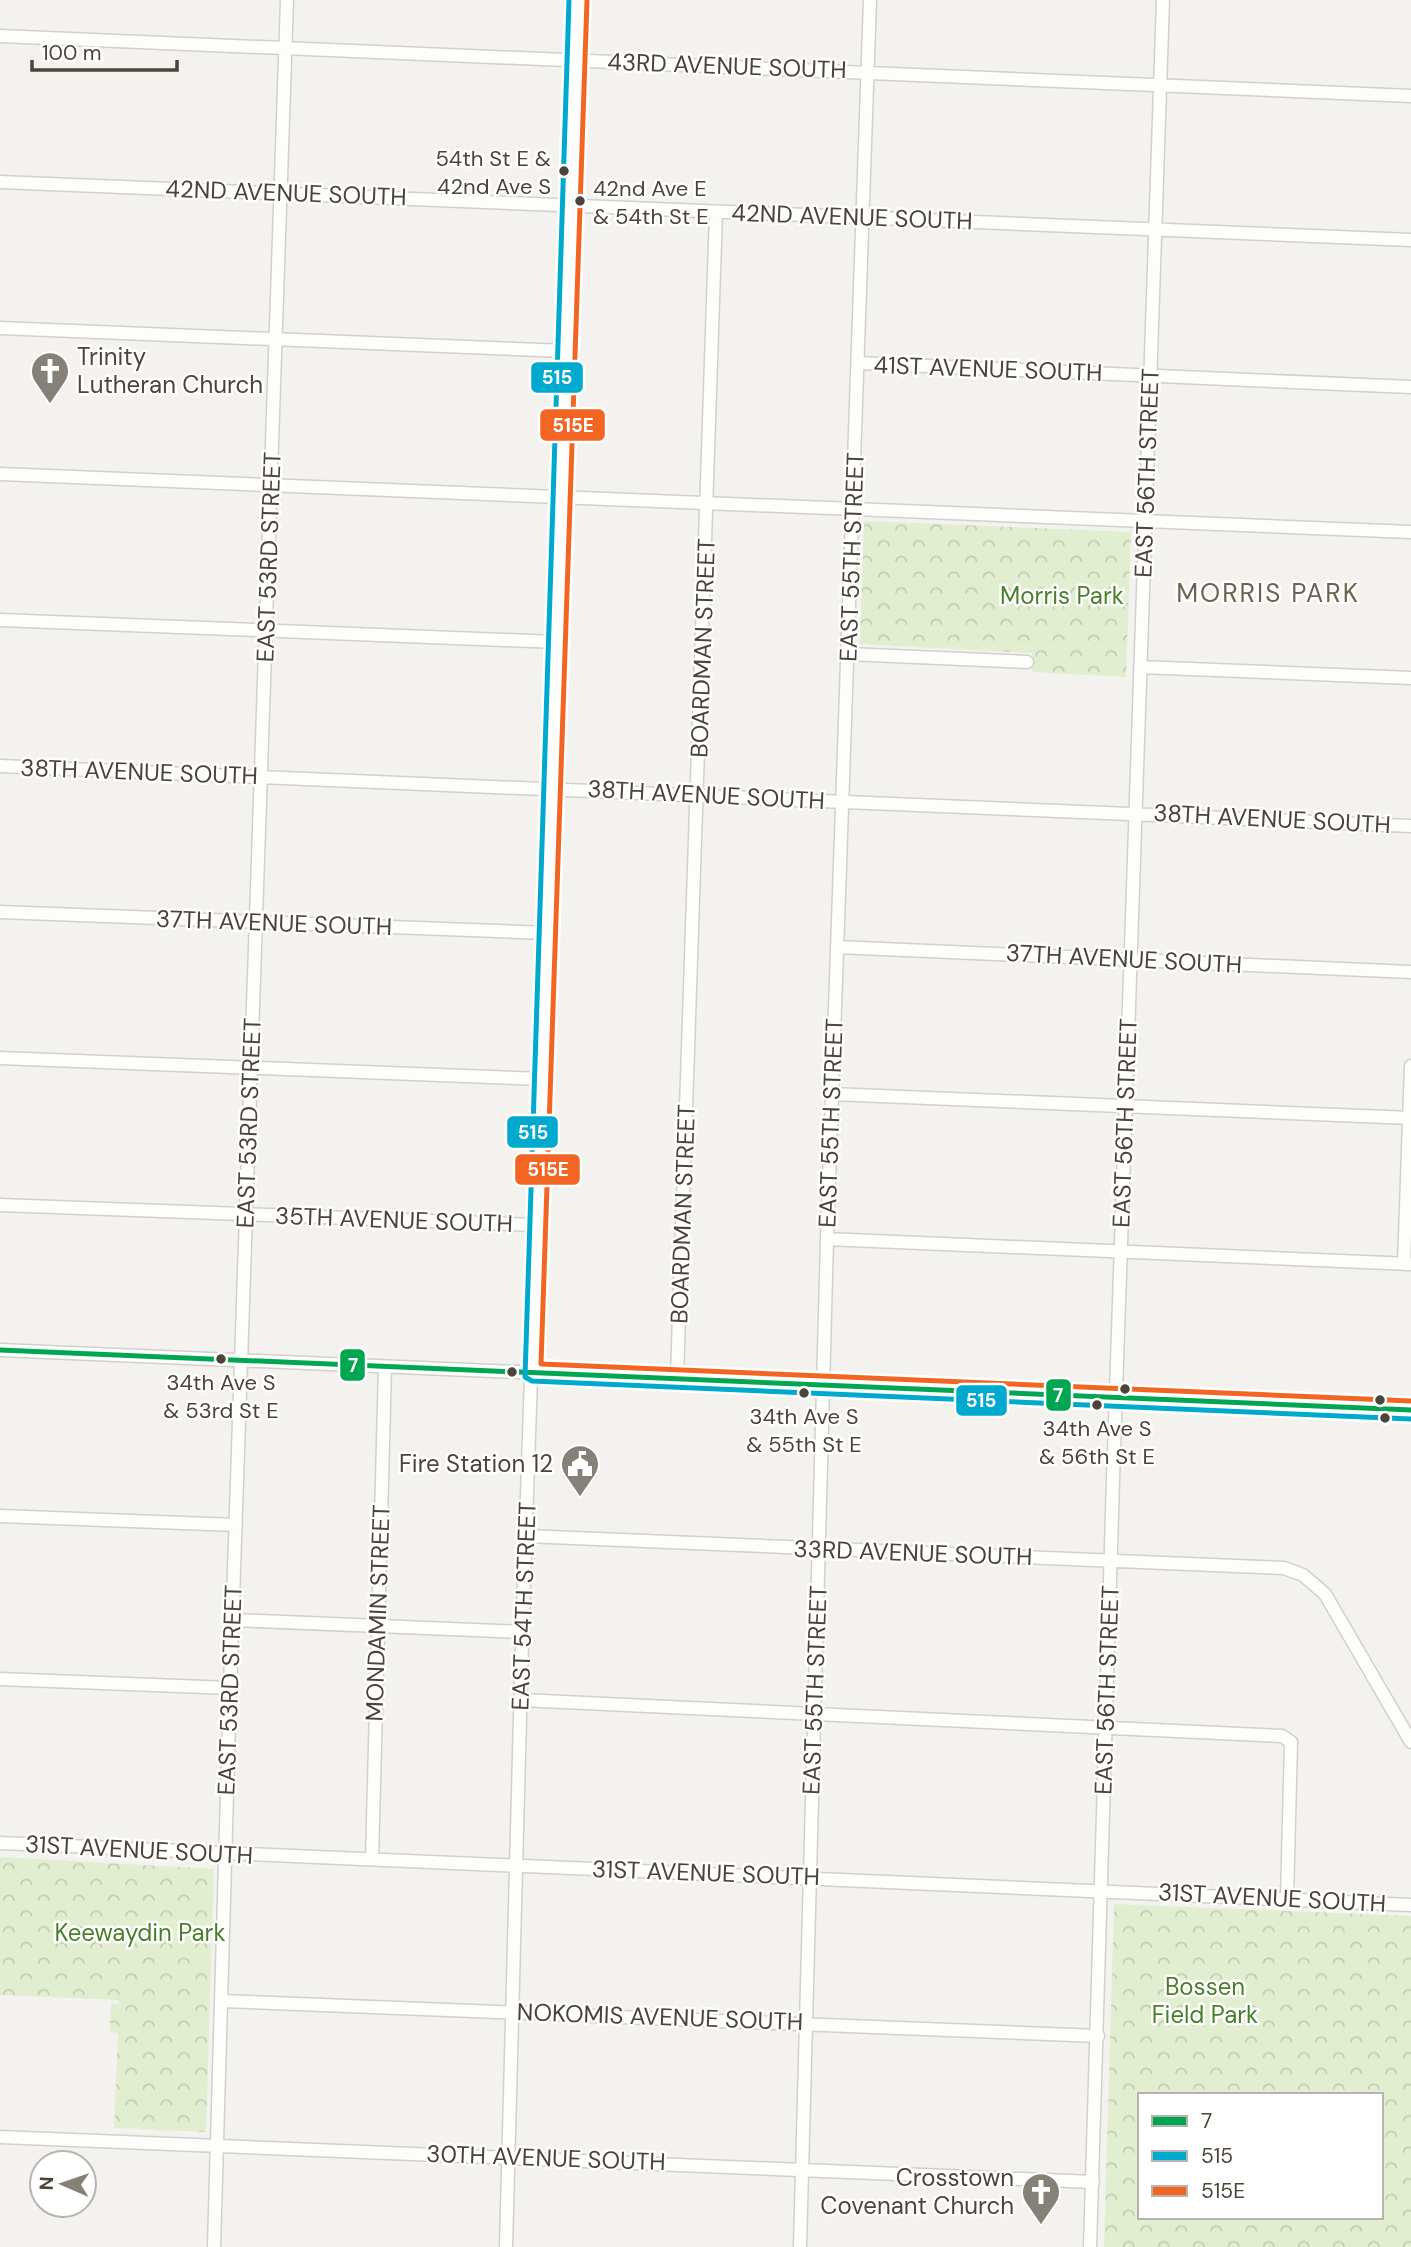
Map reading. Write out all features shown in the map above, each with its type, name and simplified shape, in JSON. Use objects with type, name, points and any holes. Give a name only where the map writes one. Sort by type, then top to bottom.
[{"type":"street","name":"EAST 53RD STREET","points":[[214,2247],[230,1688],[287,0]]},
{"type":"street","name":"EAST 54TH STREET","points":[[506,2247],[526,1536],[578,0]]},
{"type":"street","name":"EAST 55TH STREET","points":[[800,2247],[827,1239],[870,0]]},
{"type":"street","name":"EAST 56TH STREET","points":[[1090,2247],[1163,0]]},
{"type":"street","name":"43RD AVENUE SOUTH","points":[[0,36],[1411,96]]},
{"type":"street","name":"42ND AVENUE SOUTH","points":[[0,182],[1411,240]]},
{"type":"street","name":"BOARDMAN STREET","points":[[677,1377],[716,212]]},
{"type":"street","points":[[0,328],[566,351]]},
{"type":"street","name":"41ST AVENUE SOUTH","points":[[858,363],[1411,387]]},
{"type":"street","points":[[0,474],[1411,532]]},
{"type":"street","points":[[0,620],[557,642]]},
{"type":"street","points":[[848,654],[1027,662]]},
{"type":"street","points":[[1140,667],[1411,678]]},
{"type":"street","name":"38TH AVENUE SOUTH","points":[[0,766],[1411,826]]},
{"type":"street","name":"37TH AVENUE SOUTH","points":[[0,912],[547,933]]},
{"type":"street","name":"37TH AVENUE SOUTH","points":[[837,947],[1411,972]]},
{"type":"street","points":[[0,1058],[542,1079]]},
{"type":"street","points":[[827,1239],[1408,1264],[1411,1066]]},
{"type":"street","points":[[832,1094],[1410,1118]]},
{"type":"street","name":"35TH AVENUE SOUTH","points":[[0,1205],[536,1225]]},
{"type":"street","points":[[0,1350],[1411,1410]]},
{"type":"street","name":"MONDAMIN STREET","points":[[372,1859],[385,1367]]},
{"type":"street","points":[[0,1516],[236,1525]]},
{"type":"street","name":"33RD AVENUE SOUTH","points":[[526,1536],[1284,1568],[1315,1584],[1335,1609],[1411,1742]]},
{"type":"street","points":[[233,1620],[523,1632]]},
{"type":"street","points":[[0,1679],[230,1688]]},
{"type":"street","points":[[521,1700],[1106,1726],[1289,1738],[1287,1898]]},
{"type":"street","name":"31ST AVENUE SOUTH","points":[[0,1843],[1411,1905]]},
{"type":"street","name":"NOKOMIS AVENUE SOUTH","points":[[222,2001],[1098,2036]]},
{"type":"street","name":"30TH AVENUE SOUTH","points":[[0,2137],[1093,2182]]},
{"type":"green space","name":"Morris Park","points":[[864,521],[1131,532],[1126,677],[1032,672],[1032,653],[860,644]]},
{"type":"green space","name":"Keewaydin Park","points":[[0,1857],[214,1869],[206,2132],[114,2128],[118,2033],[110,2032],[111,2003],[119,2004],[119,2000],[0,1995]]},
{"type":"green space","name":"Bossen Field Park","points":[[1114,1904],[1411,1916],[1411,2247],[1104,2247]]},
{"type":"transit line","name":"515","points":[[569,0],[525,1377],[532,1381],[1411,1419]]},
{"type":"transit line","name":"515E","points":[[587,0],[541,1364],[1411,1401]]},
{"type":"transit line","name":"7","points":[[0,1350],[1411,1410]]},
{"type":"place","name":"54th St E & 42nd Ave S","points":[[564,171]]},
{"type":"place","name":"42nd Ave E & 54th St E","points":[[580,201]]},
{"type":"place","name":"Trinity Lutheran Church","points":[[50,405]]},
{"type":"place","name":"34th Ave S & 53rd St E","points":[[221,1359]]},
{"type":"place","name":"34th Ave S & 55th St E","points":[[804,1393]]},
{"type":"place","name":"34th Ave S & 56th St E","points":[[1097,1405]]},
{"type":"place","name":"Fire Station 12","points":[[580,1498]]},
{"type":"place","name":"Crosstown Covenant Church","points":[[1041,2226]]},
{"type":"district","name":"MORRIS PARK","points":[[1268,593]]}]
